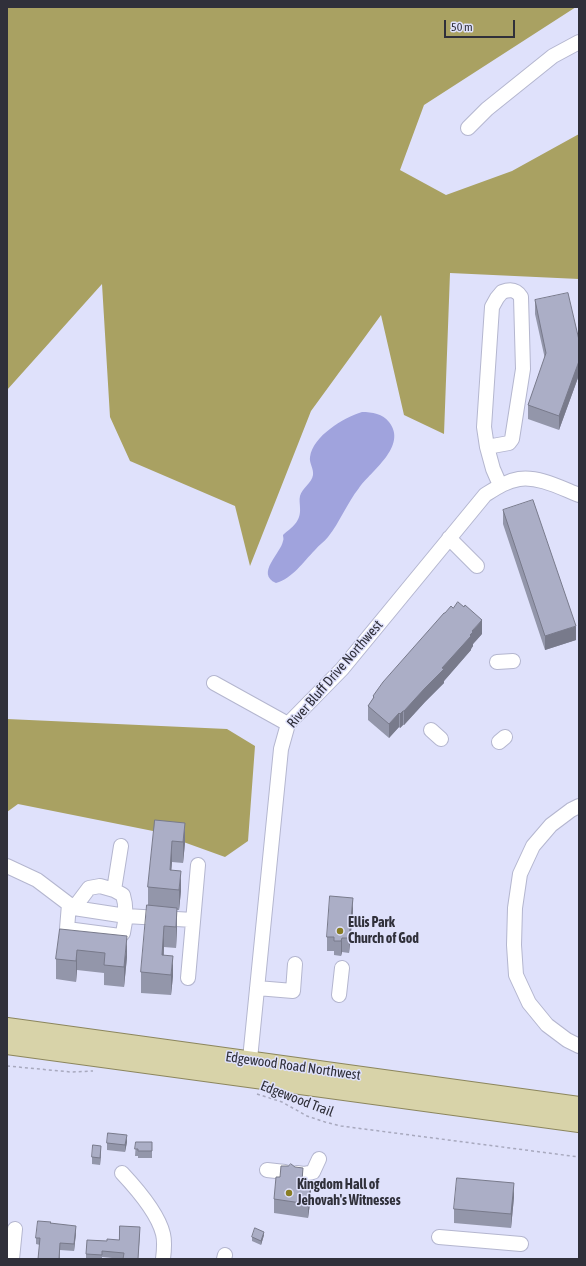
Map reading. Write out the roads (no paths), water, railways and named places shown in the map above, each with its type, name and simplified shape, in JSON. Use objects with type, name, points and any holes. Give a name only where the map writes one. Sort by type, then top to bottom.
[{"type":"main road","name":"Edgewood Road Northwest","points":[[7,1027],[579,1106]]},
{"type":"main road","name":"Edgewood Road Northwest","points":[[7,1045],[579,1123]]},
{"type":"street","points":[[468,128],[487,109],[553,56],[579,42]]},
{"type":"street","points":[[487,448],[510,443],[512,439],[523,363],[521,297],[518,292],[514,290],[502,292],[492,307],[484,427],[487,448],[493,469],[500,485]]},
{"type":"street","name":"River Bluff Drive Northwest","points":[[250,1060],[281,749],[288,724],[342,669],[485,495],[500,485],[519,479],[531,479],[543,481],[579,495]]},
{"type":"street","points":[[449,538],[477,566]]},
{"type":"street","points":[[497,662],[513,661]]},
{"type":"street","points":[[214,683],[288,724]]},
{"type":"street","points":[[579,806],[551,825],[532,846],[520,874],[515,908],[514,945],[516,975],[529,1003],[547,1025],[567,1040],[579,1046]]},
{"type":"street","points":[[114,890],[121,846]]},
{"type":"street","points":[[188,978],[198,865]]},
{"type":"street","points":[[7,866],[37,880],[71,906],[126,916],[193,920]]},
{"type":"street","points":[[100,886],[124,895],[126,916],[123,933],[120,936],[67,929],[71,906],[89,888],[100,886]]},
{"type":"street","points":[[257,988],[293,991],[295,964]]},
{"type":"street","points":[[340,995],[342,968]]},
{"type":"street","points":[[267,1170],[304,1174],[313,1172],[319,1159]]},
{"type":"street","points":[[122,1173],[142,1195],[159,1223],[163,1234],[164,1259]]},
{"type":"street","points":[[12,1259],[15,1229]]},
{"type":"street","points":[[439,1237],[521,1244]]},
{"type":"water","points":[[362,412],[370,412],[387,419],[394,431],[394,440],[391,449],[386,458],[355,494],[328,537],[293,574],[276,583],[270,579],[268,569],[281,546],[283,535],[293,527],[299,517],[300,496],[311,481],[313,475],[310,459],[312,449],[323,435],[338,423]]},
{"type":"place","name":"Ellis Park Church of God","points":[[340,931]]},
{"type":"place","name":"Kingdom Hall of Jehovah's Witnesses","points":[[289,1193]]}]
